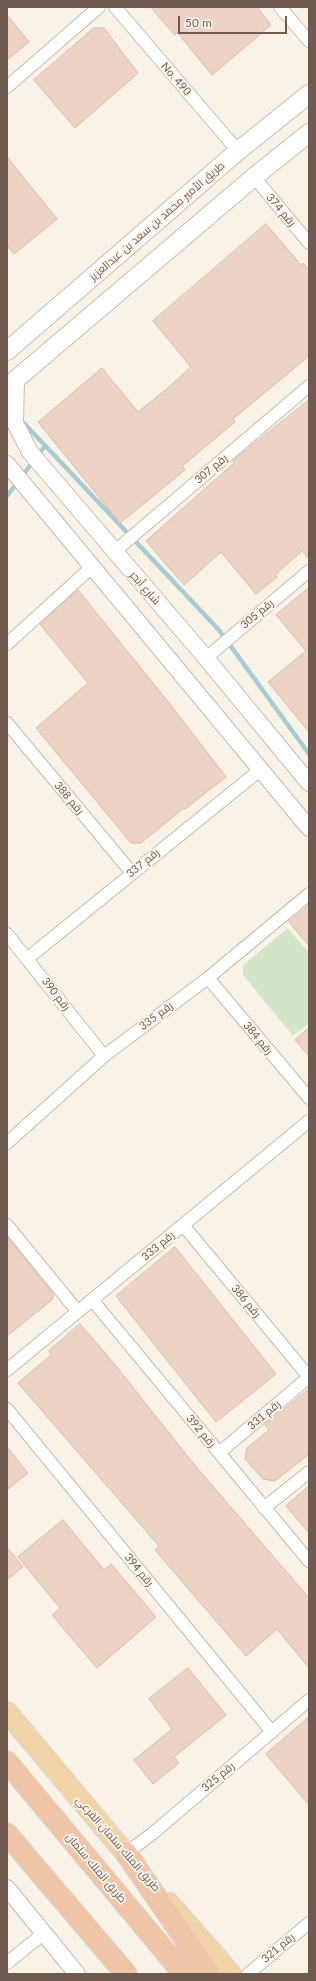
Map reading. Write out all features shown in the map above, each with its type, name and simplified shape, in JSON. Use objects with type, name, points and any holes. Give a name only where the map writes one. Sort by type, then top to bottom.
[{"type":"highway","name":"طريق الملك سلمان","points":[[7,1762],[184,1974]]},
{"type":"highway","points":[[7,1834],[126,1974]]},
{"type":"highway","points":[[126,1853],[209,1974]]},
{"type":"main road","name":"طريق الأمير محمد بن سعد بن عبدالعزيز","points":[[10,347],[238,151],[309,94]]},
{"type":"main road","points":[[11,384],[254,177],[309,133]]},
{"type":"main road","name":"طريق الملك سلمان الفرعي","points":[[7,1712],[231,1974]]},
{"type":"street","points":[[7,87],[99,7]]},
{"type":"street","name":"No. 490","points":[[115,7],[238,151]]},
{"type":"street","points":[[280,7],[309,41]]},
{"type":"street","name":"رقم 374","points":[[254,177],[309,243]]},
{"type":"street","name":"شارع أبحر","points":[[11,384],[15,423],[30,452],[206,658],[309,783]]},
{"type":"street","name":"رقم 307","points":[[114,552],[309,386]]},
{"type":"street","points":[[30,452],[9,465],[309,828]]},
{"type":"street","points":[[7,644],[92,567]]},
{"type":"street","name":"رقم 305","points":[[206,658],[309,571]]},
{"type":"street","name":"رقم 388","points":[[7,723],[132,873]]},
{"type":"street","name":"رقم 337","points":[[28,958],[260,770]]},
{"type":"street","name":"رقم 335","points":[[7,1143],[104,1056],[208,978],[309,894]]},
{"type":"street","name":"رقم 390","points":[[7,934],[28,958],[104,1056]]},
{"type":"street","name":"رقم 384","points":[[208,978],[309,1098]]},
{"type":"street","name":"رقم 333","points":[[7,1370],[93,1301],[309,1121]]},
{"type":"street","points":[[7,1225],[78,1312]]},
{"type":"street","name":"رقم 386","points":[[183,1225],[309,1377]]},
{"type":"street","name":"رقم 392","points":[[93,1301],[309,1561]]},
{"type":"street","name":"رقم 331","points":[[219,1453],[309,1377]]},
{"type":"street","name":"رقم 394","points":[[7,1409],[272,1732]]},
{"type":"street","points":[[264,1508],[309,1472]]},
{"type":"street","name":"رقم 325","points":[[126,1853],[152,1834],[309,1700]]},
{"type":"street","points":[[7,1888],[77,1974]]},
{"type":"street","name":"رقم 321","points":[[248,1974],[309,1923]]},
{"type":"street","points":[[7,1963],[44,1933]]},
{"type":"green space","points":[[288,928],[309,953],[309,1023],[293,1036],[243,975],[243,965]]},
{"type":"building","points":[[151,7],[257,7],[271,25],[212,75],[177,32],[175,35]]},
{"type":"building","points":[[7,15],[29,42],[7,60]]},
{"type":"building","points":[[94,28],[104,28],[138,73],[75,128],[34,80]]},
{"type":"building","points":[[7,157],[57,219],[14,254],[7,246]]},
{"type":"building","points":[[266,224],[301,265],[303,263],[309,270],[309,356],[233,419],[235,422],[182,466],[185,470],[120,523],[38,422],[102,368],[138,412],[163,392],[191,367],[153,321]]},
{"type":"building","points":[[309,400],[309,559],[302,551],[275,575],[277,577],[256,594],[221,552],[184,585],[146,541],[234,463],[233,461]]},
{"type":"building","points":[[309,588],[309,732],[268,682],[306,651],[276,615]]},
{"type":"building","points":[[78,590],[169,703],[226,777],[185,809],[184,808],[141,843],[131,843],[36,728],[88,683],[40,624]]},
{"type":"building","points":[[309,905],[309,946],[289,922]]},
{"type":"building","points":[[309,1028],[309,1056],[295,1040]]},
{"type":"building","points":[[7,1237],[53,1294],[53,1299],[7,1336]]},
{"type":"building","points":[[175,1247],[276,1374],[216,1422],[116,1296]]},
{"type":"building","points":[[80,1324],[112,1361],[192,1462],[309,1598],[309,1668],[277,1629],[246,1656],[155,1550],[159,1546],[18,1383],[51,1355],[49,1351]]},
{"type":"building","points":[[309,1389],[309,1454],[275,1481],[263,1479],[245,1459],[247,1448],[269,1430],[265,1425]]},
{"type":"building","points":[[7,1447],[28,1473],[7,1490]]},
{"type":"building","points":[[309,1486],[309,1533],[286,1506]]},
{"type":"building","points":[[63,1520],[104,1570],[111,1564],[156,1617],[97,1668],[52,1615],[60,1608],[18,1557]]},
{"type":"building","points":[[7,1547],[23,1567],[7,1580]]},
{"type":"building","points":[[188,1668],[226,1715],[174,1757],[179,1763],[153,1784],[134,1760],[172,1729],[149,1699]]},
{"type":"building","points":[[309,1717],[309,1805],[266,1754]]},
{"type":"waterway","points":[[21,420],[219,630],[309,754]]},
{"type":"waterway","points":[[7,496],[45,446]]}]
